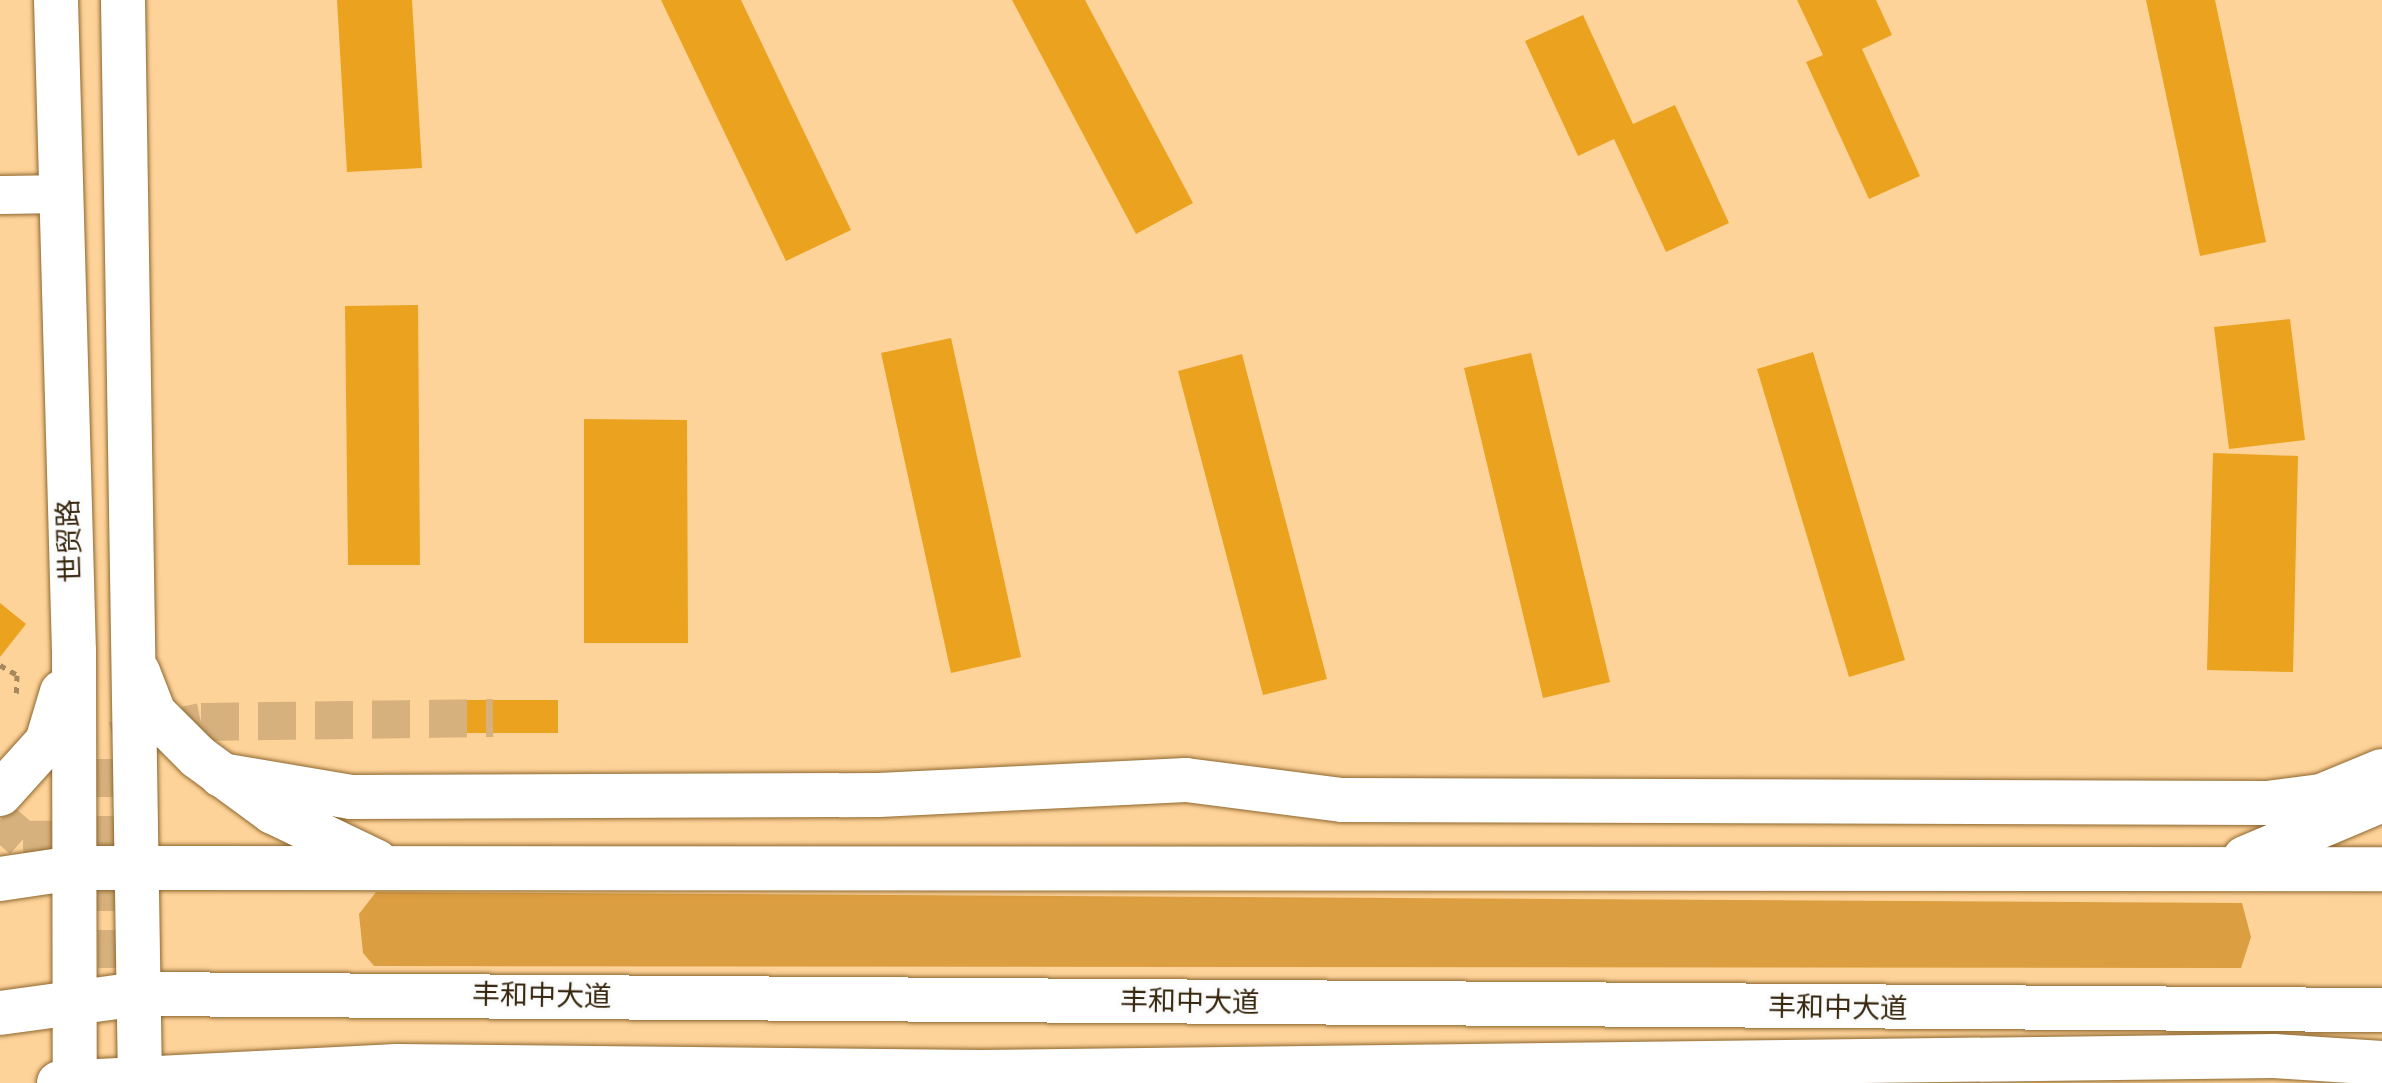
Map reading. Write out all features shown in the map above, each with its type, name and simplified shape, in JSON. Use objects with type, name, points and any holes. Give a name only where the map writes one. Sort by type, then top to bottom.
[{"type":"main road","name":"世贸路","points":[[56,0],[74,651],[75,1083]]},
{"type":"main road","name":"世贸路","points":[[123,0],[140,1079]]},
{"type":"main road","points":[[2,791],[47,742],[74,651]]},
{"type":"main road","points":[[132,658],[154,713],[221,775],[273,812],[390,868]]},
{"type":"main road","points":[[221,775],[351,797],[879,795],[1186,780],[1342,800],[2267,803],[2321,796],[2382,771]]},
{"type":"main road","points":[[2211,869],[2287,845],[2382,800]]},
{"type":"main road","points":[[0,879],[74,868],[2382,869]]},
{"type":"main road","name":"丰和中大道","points":[[0,1013],[138,994],[2249,1013],[2382,1010]]},
{"type":"main road","points":[[2249,1013],[2346,1022],[2382,1033]]},
{"type":"main road","points":[[59,1083],[397,1066],[1426,1075],[2274,1056],[2382,1063]]},
{"type":"street","points":[[0,195],[61,194]]},
{"type":"shaded area","points":[[376,892],[2242,903],[2251,937],[2241,968],[374,966],[363,953],[359,914]]},
{"type":"building","points":[[337,0],[412,0],[422,168],[347,172]]},
{"type":"building","points":[[661,0],[741,0],[851,230],[786,261]]},
{"type":"building","points":[[1012,0],[1085,0],[1193,203],[1136,234]]},
{"type":"building","points":[[1797,0],[1876,0],[1892,35],[1862,49],[1920,176],[1869,199],[1806,62],[1823,55]]},
{"type":"building","points":[[2146,0],[2215,0],[2266,242],[2200,256]]},
{"type":"building","points":[[1583,15],[1633,124],[1675,105],[1729,223],[1666,252],[1614,139],[1578,156],[1525,41]]},
{"type":"building","points":[[418,305],[420,565],[348,565],[345,306]]},
{"type":"building","points":[[2290,319],[2305,440],[2229,449],[2214,327]]},
{"type":"building","points":[[951,338],[1021,657],[951,673],[881,353]]},
{"type":"building","points":[[1813,352],[1905,660],[1849,677],[1757,369]]},
{"type":"building","points":[[1531,353],[1610,682],[1543,698],[1464,368]]},
{"type":"building","points":[[1242,354],[1327,679],[1263,695],[1178,371]]},
{"type":"building","points":[[584,419],[687,420],[688,643],[584,643]]},
{"type":"building","points":[[2213,453],[2298,456],[2293,672],[2207,670]]},
{"type":"building","points":[[0,603],[26,624],[0,657]]},
{"type":"building","points":[[464,700],[558,700],[558,733],[464,733]]},
{"type":"tunnel","points":[[117,968],[113,741],[201,722],[493,718]]},
{"type":"tunnel","points":[[0,820],[23,840],[105,839]]}]
